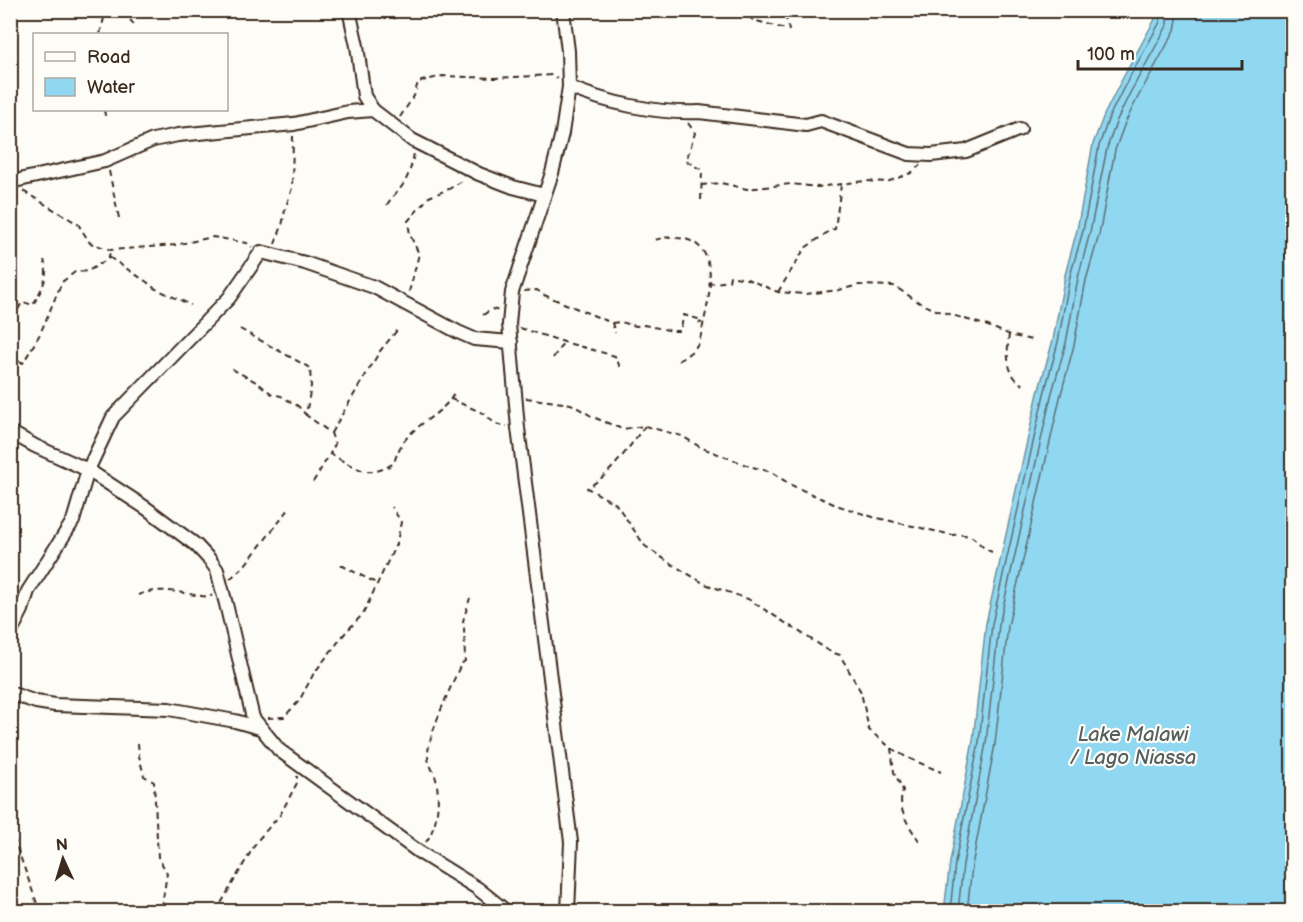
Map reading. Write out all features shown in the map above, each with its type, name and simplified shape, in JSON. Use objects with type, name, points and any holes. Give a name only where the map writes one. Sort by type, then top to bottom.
[{"type":"street","points":[[349,10],[357,46],[363,96],[373,110],[412,140],[479,174],[513,187],[544,195]]},
{"type":"street","points":[[563,10],[569,87],[562,133],[512,292],[509,319],[518,428],[571,842],[568,912]]},
{"type":"street","points":[[569,87],[601,99],[681,113],[699,112],[806,125],[821,121],[909,154],[966,151],[1020,129]]},
{"type":"street","points":[[15,185],[105,161],[153,140],[201,132],[294,124],[348,111],[373,110]]},
{"type":"street","points":[[10,634],[22,610],[28,591],[73,521],[88,470],[113,417],[229,298],[261,252],[305,263],[374,287],[474,339],[511,342]]},
{"type":"street","points":[[10,432],[88,470],[146,508],[196,545],[217,570],[257,723],[279,750],[419,852],[477,888],[507,912]]},
{"type":"street","points":[[16,694],[36,702],[55,705],[169,709],[257,723]]},
{"type":"path","points":[[100,33],[106,10]]},
{"type":"path","points":[[113,10],[125,13],[135,25]]},
{"type":"path","points":[[394,19],[397,10]]},
{"type":"path","points":[[740,10],[753,20],[789,30],[784,10]]},
{"type":"path","points":[[394,125],[414,96],[418,82],[443,76],[494,78],[553,75],[569,87]]},
{"type":"path","points":[[104,111],[106,120]]},
{"type":"path","points":[[681,113],[695,134],[686,161],[702,170],[701,201]]},
{"type":"path","points":[[15,185],[78,224],[90,243],[111,250],[175,245],[213,237],[247,243],[261,252],[276,243],[292,188],[294,124]]},
{"type":"path","points":[[387,205],[392,195],[400,189],[412,166],[415,148],[412,140]]},
{"type":"path","points":[[701,185],[721,183],[747,189],[791,184],[818,187],[865,181],[887,182],[911,173],[931,154]]},
{"type":"path","points":[[105,161],[119,218]]},
{"type":"path","points":[[405,304],[419,254],[410,235],[408,221],[429,197],[479,174]]},
{"type":"path","points":[[777,292],[805,248],[835,229],[841,185]]},
{"type":"path","points":[[655,240],[664,237],[690,239],[699,245],[709,260],[709,298],[703,323],[695,348],[677,362]]},
{"type":"path","points":[[10,356],[23,363],[40,334],[62,282],[75,272],[88,271],[109,257],[111,250]]},
{"type":"path","points":[[109,257],[154,288],[191,305]]},
{"type":"path","points":[[10,340],[15,329],[14,323],[18,307],[23,302],[33,305],[46,279],[47,269],[44,260]]},
{"type":"path","points":[[708,284],[729,281],[730,276],[747,279],[777,292],[806,294],[859,285],[894,286],[936,310],[1032,340]]},
{"type":"path","points":[[512,292],[537,290],[612,323],[644,325],[673,331],[680,331],[684,315],[703,323]]},
{"type":"path","points":[[483,315],[492,309],[509,319],[564,342],[615,356],[620,367]]},
{"type":"path","points":[[612,323],[615,333]]},
{"type":"path","points":[[240,328],[310,368],[311,386],[306,415]]},
{"type":"path","points":[[331,433],[380,351],[399,328]]},
{"type":"path","points":[[1009,334],[1006,355],[1012,376],[1023,385]]},
{"type":"path","points":[[553,358],[564,342]]},
{"type":"path","points":[[232,369],[258,382],[272,394],[281,396],[298,406],[306,415],[331,433],[335,444],[313,482]]},
{"type":"path","points":[[330,454],[351,466],[368,472],[387,468],[394,463],[398,449],[416,427],[451,399],[454,394]]},
{"type":"path","points":[[515,397],[571,404],[593,417],[622,429],[645,426],[682,436],[700,447],[771,472],[791,485],[836,505],[873,517],[952,536],[974,537],[992,552]]},
{"type":"path","points":[[451,399],[485,414],[495,424],[518,428]]},
{"type":"path","points":[[645,426],[615,466],[598,482],[587,488],[616,504],[645,546],[670,563],[705,584],[748,599],[831,652],[840,655],[861,692],[869,730],[906,757],[941,772]]},
{"type":"path","points":[[257,723],[284,717],[299,701],[314,674],[346,632],[363,614],[397,542],[401,522],[392,507]]},
{"type":"path","points":[[138,595],[150,591],[171,590],[210,597],[245,565],[290,508]]},
{"type":"path","points":[[341,565],[377,583]]},
{"type":"path","points":[[419,852],[429,837],[438,807],[436,778],[427,756],[436,725],[461,664],[465,661],[463,621],[471,598]]},
{"type":"path","points":[[10,735],[16,694]]},
{"type":"path","points":[[138,743],[144,776],[154,782],[158,857],[167,873],[161,912]]},
{"type":"path","points":[[891,748],[894,771],[903,790],[899,801],[906,821],[922,845]]},
{"type":"path","points":[[216,912],[257,841],[280,815],[297,783],[298,763]]},
{"type":"path","points":[[10,828],[40,912]]},
{"type":"water","name":"Lake Malawi / Lago Niassa","points":[[1153,11],[1292,11],[1292,911],[944,911],[950,862],[973,741],[986,623],[1038,393],[1053,340],[1093,144],[1104,115],[1155,19]]}]
